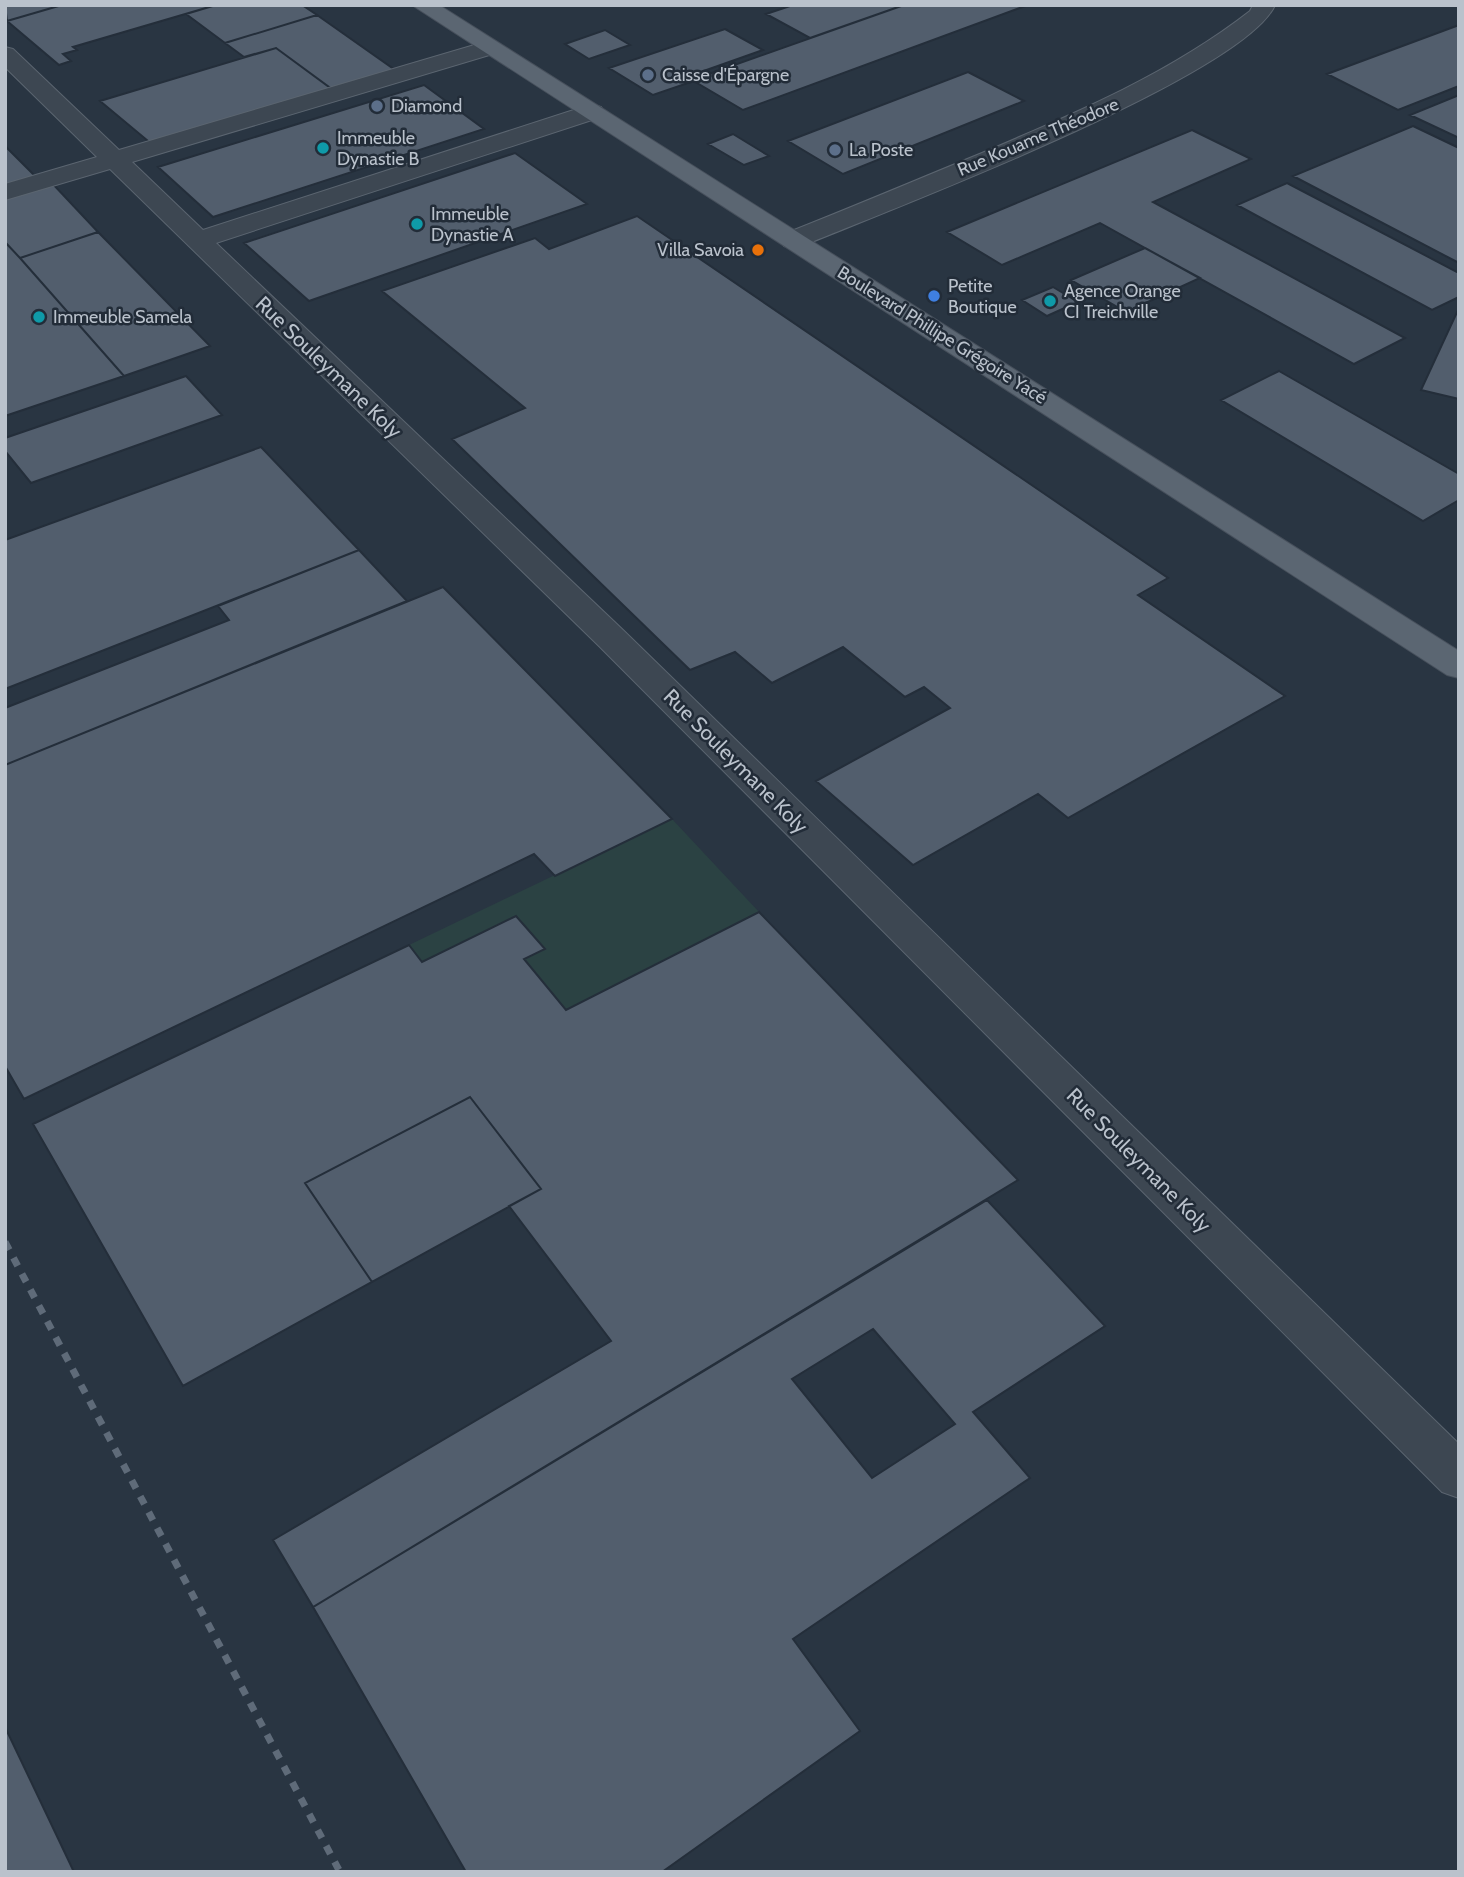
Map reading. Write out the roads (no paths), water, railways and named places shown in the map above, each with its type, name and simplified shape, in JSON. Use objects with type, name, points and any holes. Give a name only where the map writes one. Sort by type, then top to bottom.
[{"type":"main road","name":"Boulevard Phillipe Grégoire Yacé","points":[[423,5],[1459,667]]},
{"type":"street","name":"Rue Kouame Théodore","points":[[793,240],[1118,104],[1170,78],[1209,53],[1260,14],[1264,5]]},
{"type":"street","points":[[5,192],[488,48]]},
{"type":"street","name":"Rue Souleymane Koly","points":[[5,54],[611,638],[1459,1476]]},
{"type":"street","points":[[198,240],[592,112]]},
{"type":"railway","points":[[5,1242],[340,1872]]},
{"type":"place","name":"Caisse d'Épargne","points":[[648,75]]},
{"type":"place","name":"Diamond","points":[[377,106]]},
{"type":"place","name":"Immeuble Dynastie B","points":[[323,148]]},
{"type":"place","name":"La Poste","points":[[835,150]]},
{"type":"place","name":"Immeuble Dynastie A","points":[[417,224]]},
{"type":"place","name":"Villa Savoia","points":[[758,250]]},
{"type":"place","name":"Petite Boutique","points":[[934,296]]},
{"type":"place","name":"Agence Orange CI Treichville","points":[[1050,301]]},
{"type":"place","name":"Immeuble Samela","points":[[39,317]]}]
